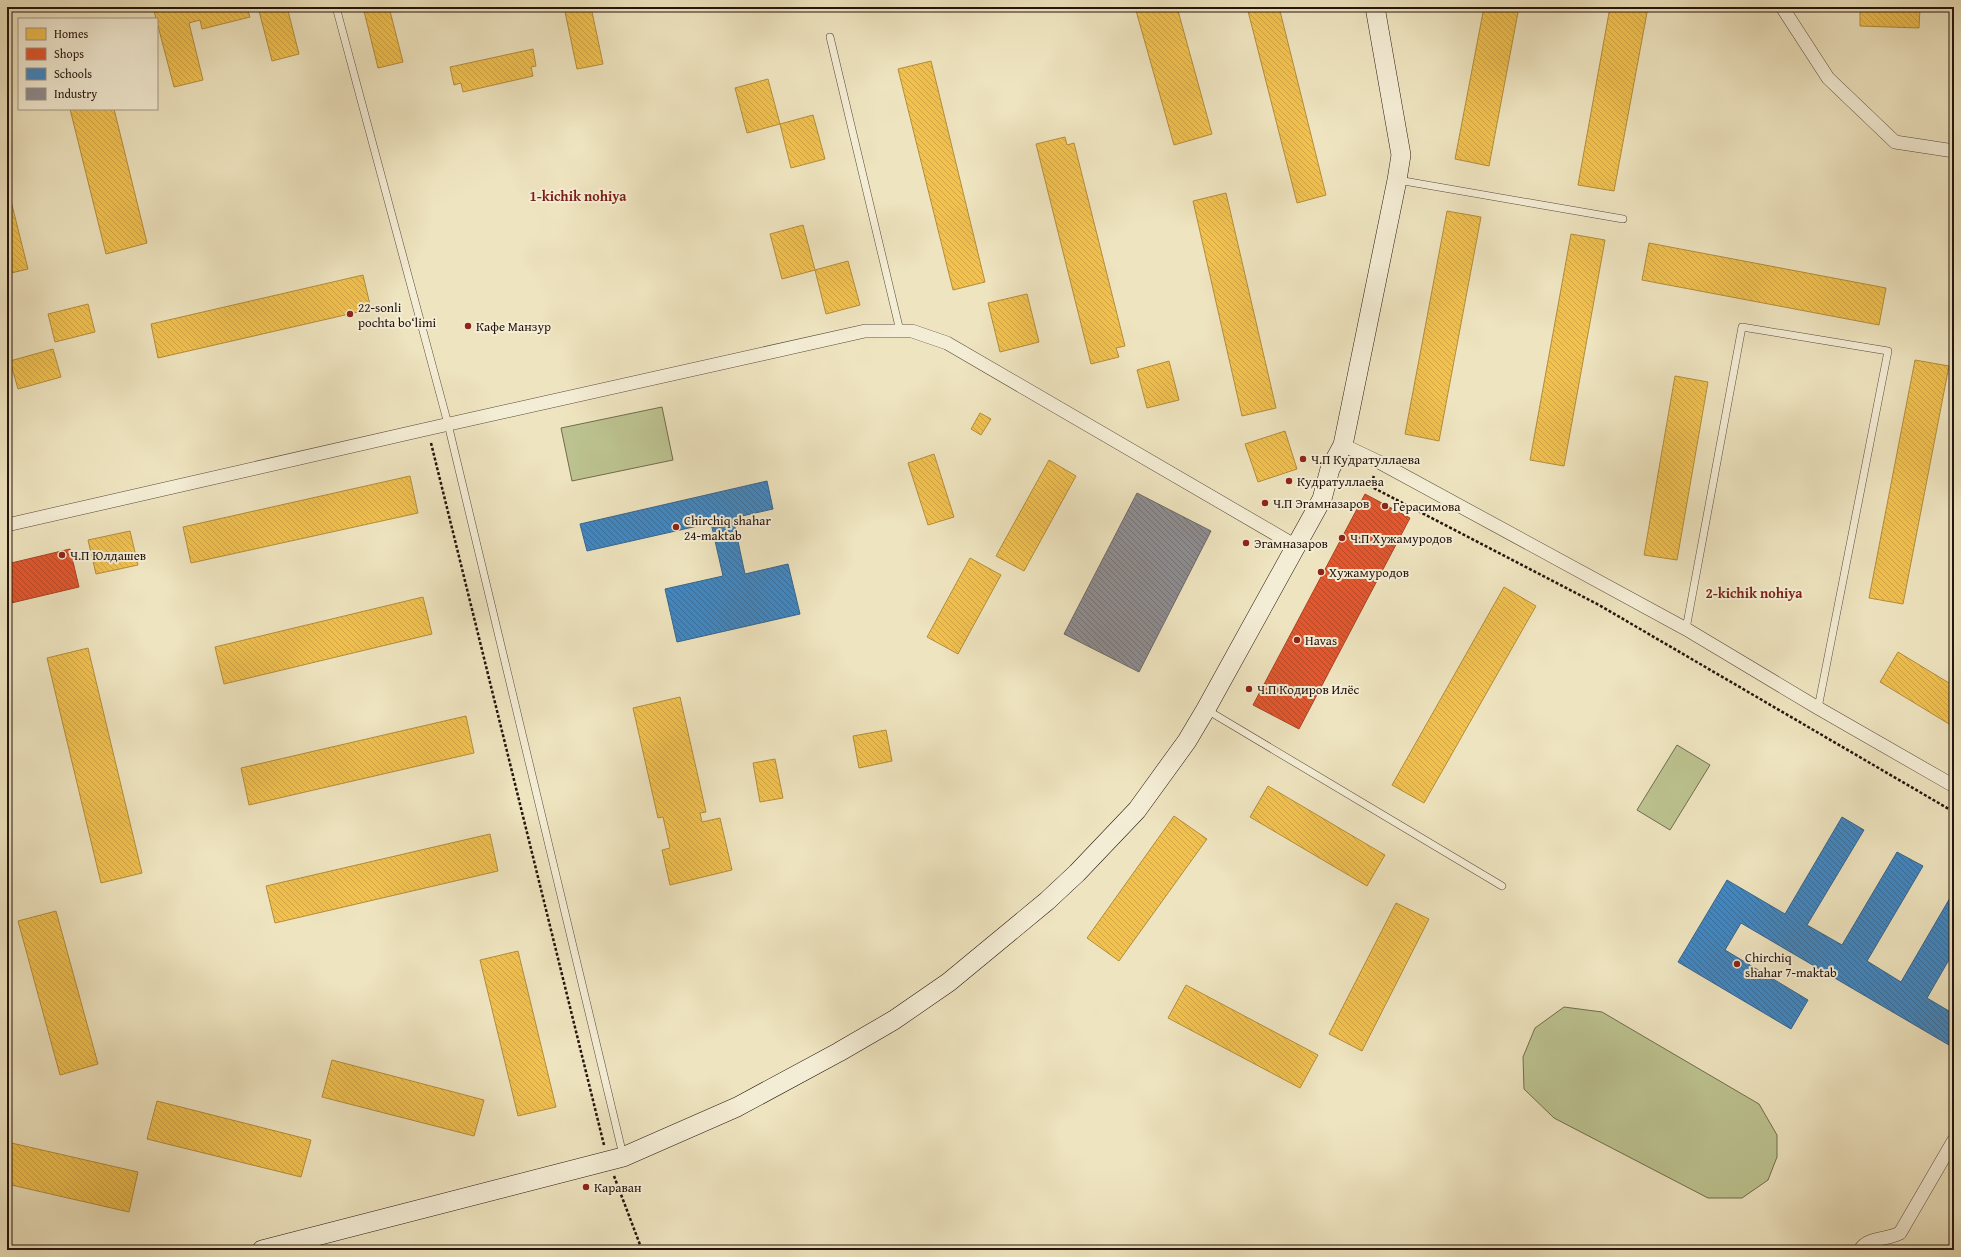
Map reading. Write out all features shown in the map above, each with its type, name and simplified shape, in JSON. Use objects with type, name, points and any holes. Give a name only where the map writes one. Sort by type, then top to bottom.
[{"type":"street","points":[[262,1250],[616,1159],[737,1107],[840,1052],[894,1020],[949,982],[1047,901],[1105,846],[1137,810],[1162,778],[1206,709],[1322,499],[1330,469],[1343,445],[1401,155],[1375,7]]},
{"type":"street","points":[[1782,7],[1828,78],[1895,142],[1954,151]]},
{"type":"street","points":[[7,525],[448,424],[865,331],[912,330],[948,343],[1296,546]]},
{"type":"street","points":[[1343,445],[1379,462],[1686,629],[1818,708],[1954,786]]},
{"type":"street","points":[[1860,1250],[1875,1239],[1893,1237],[1900,1233],[1954,1140]]},
{"type":"lane","points":[[336,7],[448,424],[616,1159]]},
{"type":"lane","points":[[830,37],[900,331]]},
{"type":"lane","points":[[1397,180],[1624,219]]},
{"type":"lane","points":[[1686,629],[1742,327],[1888,351],[1818,708]]},
{"type":"lane","points":[[1206,709],[1502,886]]},
{"type":"path","points":[[427,429],[616,1159],[642,1250]]},
{"type":"path","points":[[1379,462],[1370,486],[1599,605],[1954,812]]},
{"type":"green space","points":[[662,407],[673,460],[572,481],[561,428]]},
{"type":"green space","points":[[1677,745],[1710,765],[1670,830],[1637,810]]},
{"type":"green space","points":[[1564,1007],[1602,1012],[1759,1104],[1777,1135],[1777,1157],[1768,1180],[1742,1198],[1708,1198],[1554,1118],[1524,1089],[1523,1057],[1535,1028]]},
{"type":"building: Homes","points":[[153,7],[185,7],[186,10],[200,7],[252,7],[247,8],[250,17],[202,29],[200,20],[189,23],[203,80],[174,87],[158,26],[158,18],[156,18]]},
{"type":"building: Homes","points":[[258,7],[287,7],[299,54],[272,61]]},
{"type":"building: Homes","points":[[363,7],[389,7],[403,62],[378,68]]},
{"type":"building: Homes","points":[[564,7],[591,7],[603,64],[577,69]]},
{"type":"building: Homes","points":[[1135,7],[1177,7],[1212,134],[1174,145]]},
{"type":"building: Homes","points":[[1247,7],[1279,7],[1326,195],[1297,203]]},
{"type":"building: Homes","points":[[1484,7],[1519,7],[1489,166],[1455,159]]},
{"type":"building: Homes","points":[[1610,7],[1648,7],[1614,191],[1578,185]]},
{"type":"building: Homes","points":[[1860,7],[1910,7],[1910,9],[1920,9],[1919,28],[1860,26]]},
{"type":"building: Homes","points":[[533,49],[536,66],[531,67],[533,76],[463,92],[461,83],[454,85],[450,67]]},
{"type":"building: Homes","points":[[931,61],[985,282],[953,290],[898,69]]},
{"type":"building: Homes","points":[[768,79],[780,124],[747,133],[735,88]]},
{"type":"building: Homes","points":[[70,110],[114,110],[147,243],[106,254]]},
{"type":"building: Homes","points":[[813,115],[825,159],[791,168],[780,124]]},
{"type":"building: Homes","points":[[1065,137],[1067,145],[1074,143],[1125,346],[1116,348],[1119,357],[1091,364],[1036,144]]},
{"type":"building: Homes","points":[[7,185],[28,269],[7,274]]},
{"type":"building: Homes","points":[[1226,193],[1276,408],[1242,416],[1193,201]]},
{"type":"building: Homes","points":[[1447,211],[1481,217],[1439,441],[1405,434]]},
{"type":"building: Homes","points":[[803,225],[815,270],[782,279],[770,234]]},
{"type":"building: Homes","points":[[1571,234],[1605,240],[1564,466],[1530,460]]},
{"type":"building: Homes","points":[[1649,243],[1886,288],[1879,325],[1642,280]]},
{"type":"building: Homes","points":[[848,261],[860,305],[826,314],[815,270]]},
{"type":"building: Homes","points":[[363,275],[371,309],[158,358],[151,324]]},
{"type":"building: Homes","points":[[1027,294],[1039,342],[1000,352],[988,303]]},
{"type":"building: Homes","points":[[88,304],[95,332],[55,342],[48,314]]},
{"type":"building: Homes","points":[[53,349],[61,377],[18,389],[10,361]]},
{"type":"building: Homes","points":[[1915,360],[1949,366],[1903,604],[1869,598]]},
{"type":"building: Homes","points":[[1169,361],[1179,400],[1147,408],[1137,370]]},
{"type":"building: Homes","points":[[1675,376],[1708,382],[1677,560],[1644,555]]},
{"type":"building: Homes","points":[[980,413],[991,419],[981,435],[971,429]]},
{"type":"building: Homes","points":[[1285,431],[1297,469],[1258,482],[1245,444]]},
{"type":"building: Homes","points":[[934,454],[954,517],[928,525],[908,463]]},
{"type":"building: Homes","points":[[1049,460],[1076,476],[1024,571],[996,556]]},
{"type":"building: Homes","points":[[410,476],[418,513],[191,563],[183,527]]},
{"type":"building: Homes","points":[[130,531],[138,565],[96,574],[88,540]]},
{"type":"building: Homes","points":[[970,558],[1001,575],[958,654],[927,637]]},
{"type":"building: Homes","points":[[1504,587],[1536,606],[1424,803],[1392,785]]},
{"type":"building: Homes","points":[[423,597],[432,634],[224,684],[215,647]]},
{"type":"building: Homes","points":[[88,648],[142,873],[101,883],[47,658]]},
{"type":"building: Homes","points":[[1898,652],[1954,686],[1954,727],[1880,682]]},
{"type":"building: Homes","points":[[680,697],[706,812],[700,813],[702,822],[720,818],[732,870],[670,885],[662,850],[670,848],[663,817],[658,818],[633,708]]},
{"type":"building: Homes","points":[[466,716],[474,753],[249,805],[241,768]]},
{"type":"building: Homes","points":[[886,730],[892,761],[859,768],[853,736]]},
{"type":"building: Homes","points":[[775,759],[783,798],[760,802],[753,763]]},
{"type":"building: Homes","points":[[1268,786],[1385,855],[1367,886],[1250,817]]},
{"type":"building: Homes","points":[[1174,816],[1207,839],[1119,961],[1087,938]]},
{"type":"building: Homes","points":[[490,834],[498,871],[275,923],[266,886]]},
{"type":"building: Homes","points":[[1396,903],[1429,919],[1362,1051],[1329,1034]]},
{"type":"building: Homes","points":[[56,911],[98,1064],[60,1075],[18,921]]},
{"type":"building: Homes","points":[[518,951],[556,1107],[518,1116],[480,960]]},
{"type":"building: Homes","points":[[1186,985],[1318,1055],[1300,1088],[1168,1018]]},
{"type":"building: Homes","points":[[332,1060],[484,1100],[474,1136],[322,1097]]},
{"type":"building: Homes","points":[[157,1101],[311,1140],[301,1177],[147,1139]]},
{"type":"building: Homes","points":[[7,1142],[138,1172],[129,1212],[7,1184]]},
{"type":"building: Shops","points":[[1365,494],[1410,518],[1299,729],[1253,705]]},
{"type":"building: Shops","points":[[70,549],[79,587],[7,604],[7,564]]},
{"type":"building: Schools","points":[[767,481],[773,509],[733,518],[745,574],[788,564],[800,614],[677,642],[665,589],[723,576],[711,523],[587,551],[580,524]]},
{"type":"building: Schools","points":[[1842,817],[1864,830],[1807,925],[1842,945],[1897,852],[1923,866],[1867,961],[1901,982],[1954,891],[1954,951],[1927,998],[1954,1014],[1954,1048],[1741,923],[1725,950],[1808,1000],[1791,1029],[1678,962],[1727,880],[1785,914]]},
{"type":"building: Industry","points":[[1137,493],[1211,531],[1139,672],[1064,634]]},
{"type":"place","name":"22-sonli pochta bo‘limi","points":[[350,314]]},
{"type":"place","name":"Кафе Манзур","points":[[468,326]]},
{"type":"place","name":"Ч.П Кудратуллаева","points":[[1303,459]]},
{"type":"place","name":"Кудратуллаева","points":[[1289,481]]},
{"type":"place","name":"Ч.П Эгамназаров","points":[[1265,503]]},
{"type":"place","name":"Герасимова","points":[[1385,506]]},
{"type":"place","name":"Chirchiq shahar 24-maktab","points":[[676,527]]},
{"type":"place","name":"Ч.П Хужамуродов","points":[[1342,538]]},
{"type":"place","name":"Эгамназаров","points":[[1246,543]]},
{"type":"place","name":"Ч.П Юлдашев","points":[[62,555]]},
{"type":"place","name":"Хужамуродов","points":[[1321,572]]},
{"type":"place","name":"Havas","points":[[1297,640]]},
{"type":"place","name":"Ч.П Кодиров Илёс","points":[[1249,689]]},
{"type":"place","name":"Chirchiq shahar 7-maktab","points":[[1737,964]]},
{"type":"place","name":"Караван","points":[[586,1187]]},
{"type":"district","name":"1-kichik nohiya","points":[[578,196]]},
{"type":"district","name":"2-kichik nohiya","points":[[1754,593]]}]
